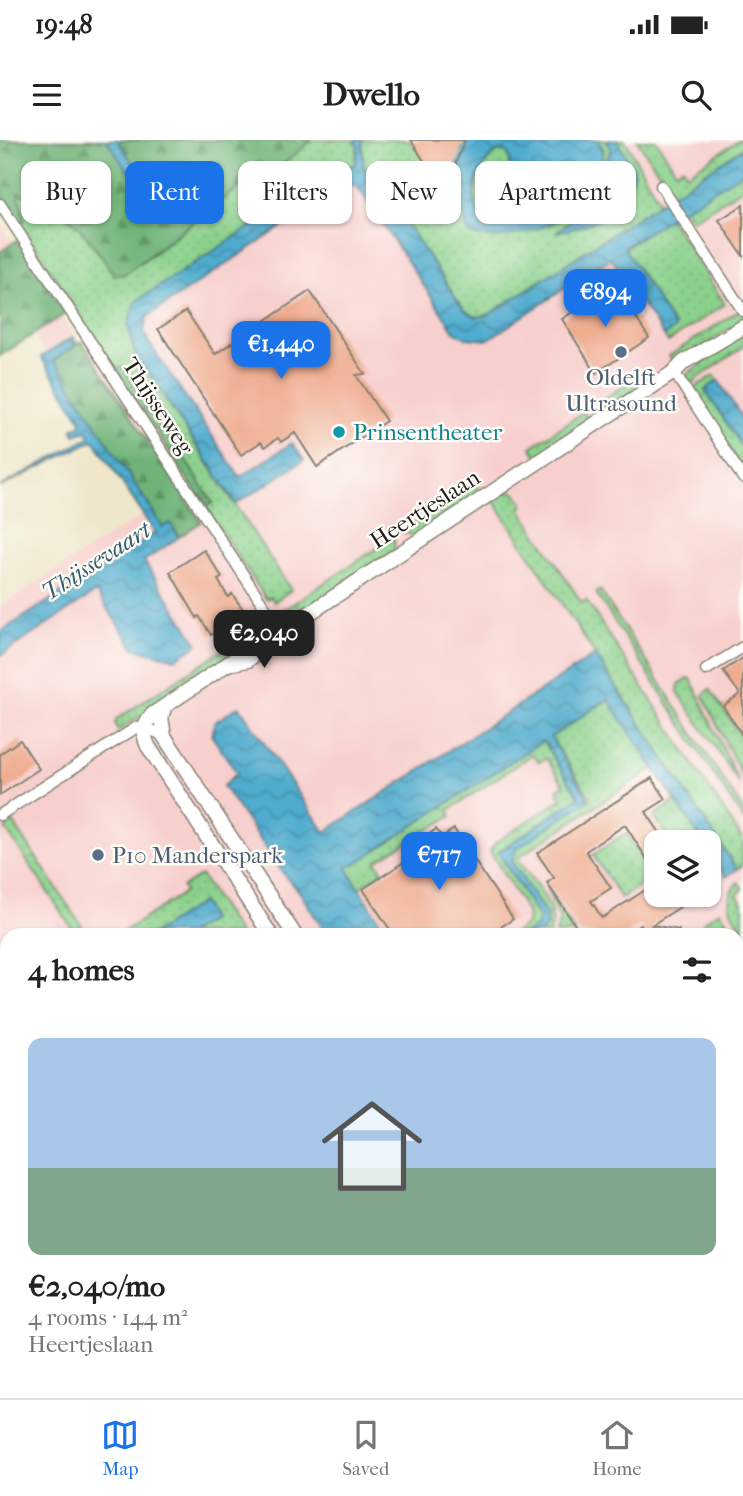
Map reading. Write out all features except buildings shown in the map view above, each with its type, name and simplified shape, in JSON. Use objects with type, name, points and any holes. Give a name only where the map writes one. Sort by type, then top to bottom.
[{"type":"street","points":[[661,186],[743,311]]},
{"type":"street","name":"Thijsseweg","points":[[0,204],[276,635]]},
{"type":"street","name":"Heertjeslaan","points":[[145,727],[153,714],[232,663],[256,644],[276,635],[674,372],[684,362],[742,327]]},
{"type":"street","points":[[674,372],[743,478]]},
{"type":"street","points":[[706,670],[743,647]]},
{"type":"street","points":[[164,708],[161,717],[163,736],[290,928]]},
{"type":"street","points":[[0,815],[118,737],[145,727],[163,736]]},
{"type":"street","points":[[145,727],[148,746],[266,928]]},
{"type":"shaded area","points":[[344,140],[743,140],[743,928],[0,928],[0,606],[146,512],[0,282],[0,224],[82,348],[266,224],[352,224],[352,161],[343,161]]},
{"type":"green space","points":[[0,140],[107,140],[125,167],[125,224],[190,224],[125,274],[114,275],[93,244],[75,224],[111,224],[111,161],[21,161],[21,194],[18,192],[21,206],[20,224],[0,192]]},
{"type":"green space","points":[[118,140],[312,140],[287,161],[238,161],[238,189],[224,198],[224,161],[131,161]]},
{"type":"green space","points":[[312,140],[354,140],[358,147],[355,165],[352,167],[352,161],[287,161]]},
{"type":"green space","points":[[362,140],[410,140],[424,161],[366,161],[366,170]]},
{"type":"green space","points":[[598,140],[606,140],[611,148],[607,161],[585,161],[604,150]]},
{"type":"green space","points":[[616,140],[625,140],[660,203],[636,219],[636,161],[629,161]]},
{"type":"green space","points":[[637,140],[656,140],[676,171],[683,167],[687,174],[739,140],[743,140],[743,148],[673,194]]},
{"type":"green space","points":[[499,151],[507,152],[510,161],[487,161]]},
{"type":"green space","points":[[743,172],[743,188],[692,220],[683,208]]},
{"type":"green space","points":[[238,189],[238,224],[260,224],[135,302],[134,351],[291,590],[274,602],[271,597],[266,599],[205,506],[213,503],[125,368],[115,369],[21,224],[75,224],[114,275],[144,261],[191,224],[224,224],[224,199]]},
{"type":"green space","points":[[461,211],[464,211],[467,231],[479,224],[567,224],[556,232],[587,224],[628,224],[488,315],[476,317],[464,310],[407,224],[461,224]]},
{"type":"green space","points":[[669,217],[725,304],[668,342],[664,336],[675,328],[623,250]]},
{"type":"green space","points":[[17,240],[65,314],[0,356],[0,252]]},
{"type":"green space","points":[[743,308],[743,320],[675,365],[669,356]]},
{"type":"green space","points":[[743,334],[743,347],[687,386],[686,375]]},
{"type":"green space","points":[[82,341],[201,522],[179,537],[175,530],[163,528],[54,360]]},
{"type":"green space","points":[[125,367],[213,503],[205,506],[115,369]]},
{"type":"green space","points":[[645,372],[651,380],[610,408],[604,399]]},
{"type":"green space","points":[[714,375],[718,380],[705,390],[743,448],[743,470],[691,390]]},
{"type":"green space","points":[[584,412],[590,421],[537,456],[531,447]]},
{"type":"green space","points":[[478,482],[479,494],[414,536],[403,532]]},
{"type":"green space","points":[[507,490],[516,493],[524,505],[520,508],[582,603],[586,600],[743,840],[743,865],[737,869],[721,845],[721,830],[711,830],[492,498]]},
{"type":"green space","points":[[394,537],[395,550],[292,617],[287,619],[276,615]]},
{"type":"green space","points":[[600,590],[743,810],[743,819],[596,593]]},
{"type":"green space","points":[[267,621],[268,628],[262,636],[118,731],[115,723],[117,719]]},
{"type":"green space","points":[[689,678],[739,783],[678,692],[679,684]]},
{"type":"green space","points":[[710,689],[743,739],[743,779],[703,695]]},
{"type":"green space","points":[[609,699],[654,768],[517,858],[543,895],[552,915],[551,928],[544,928],[547,916],[512,862],[516,849],[590,797],[551,737]]},
{"type":"green space","points":[[543,741],[579,797],[498,852],[539,918],[535,928],[521,928],[527,924],[528,914],[490,851],[496,842],[562,799],[557,790],[564,785],[546,758],[539,762],[533,754],[449,810],[451,816],[376,861],[383,872],[359,888],[347,869]]},
{"type":"green space","points":[[676,801],[695,830],[663,830],[654,816]]},
{"type":"green space","points":[[13,822],[83,928],[72,928],[5,828]]},
{"type":"green space","points":[[626,833],[644,861],[644,883],[621,898],[593,855]]},
{"type":"green space","points":[[201,875],[235,928],[198,928],[211,920],[202,903],[162,928],[129,928],[185,892],[182,887]]},
{"type":"green space","points":[[738,882],[743,889],[737,895],[743,904],[743,928],[730,906],[733,889]]},
{"type":"green space","points":[[545,885],[572,928],[558,928],[560,919]]},
{"type":"green space","points":[[720,911],[730,926],[704,928],[703,922]]},
{"type":"water","points":[[107,140],[118,140],[131,161],[125,161],[125,167]]},
{"type":"water","points":[[354,140],[362,140],[366,199],[359,189],[352,185],[352,165],[355,165],[358,147]]},
{"type":"water","points":[[465,140],[533,140],[536,146],[544,147],[556,140],[598,140],[604,152],[601,161],[510,161],[507,152],[499,151],[487,161],[475,161],[475,224],[551,224],[511,236],[478,236],[467,231],[464,211],[461,211],[461,161],[456,161]]},
{"type":"water","points":[[606,140],[616,140],[629,161],[607,161],[611,148]]},
{"type":"water","points":[[743,148],[743,172],[624,247],[675,328],[664,336],[611,258],[487,340],[466,338],[454,331],[382,224],[407,224],[464,310],[476,317],[488,315],[627,224],[636,224],[636,218]]},
{"type":"water","points":[[255,224],[286,224],[147,317],[144,330],[149,343],[240,477],[292,443],[304,460],[236,504],[134,351],[128,326],[135,302]]},
{"type":"water","points":[[567,224],[587,224],[583,226],[556,232]]},
{"type":"water","points":[[73,337],[77,344],[54,360],[163,527],[170,523],[179,537],[144,561],[198,644],[175,659],[134,648],[96,592],[0,656],[0,632],[155,533],[94,440],[0,487],[90,437],[87,431],[75,435],[72,429],[81,425],[81,420],[41,357]]},
{"type":"water","points":[[718,380],[743,419],[743,448],[705,390]]},
{"type":"water","points":[[595,655],[711,830],[695,830],[608,699],[551,737],[589,800],[516,849],[512,862],[547,916],[545,928],[534,928],[538,925],[539,918],[498,852],[579,797],[543,741],[347,869],[384,928],[322,928],[299,891],[288,880],[223,786],[237,773],[212,736],[215,722],[239,706],[325,832]]},
{"type":"water","points":[[721,845],[737,869],[726,877],[721,869]]},
{"type":"water","points":[[202,902],[211,920],[198,928],[162,928]]},
{"type":"place","name":"Oldelft Ultrasound","points":[[621,352]]},
{"type":"place","name":"Prinsentheater","points":[[339,432]]},
{"type":"place","name":"P10 Manderspark","points":[[98,855]]},
{"type":"water label","name":"Thijssevaart","points":[[96,561]]}]
